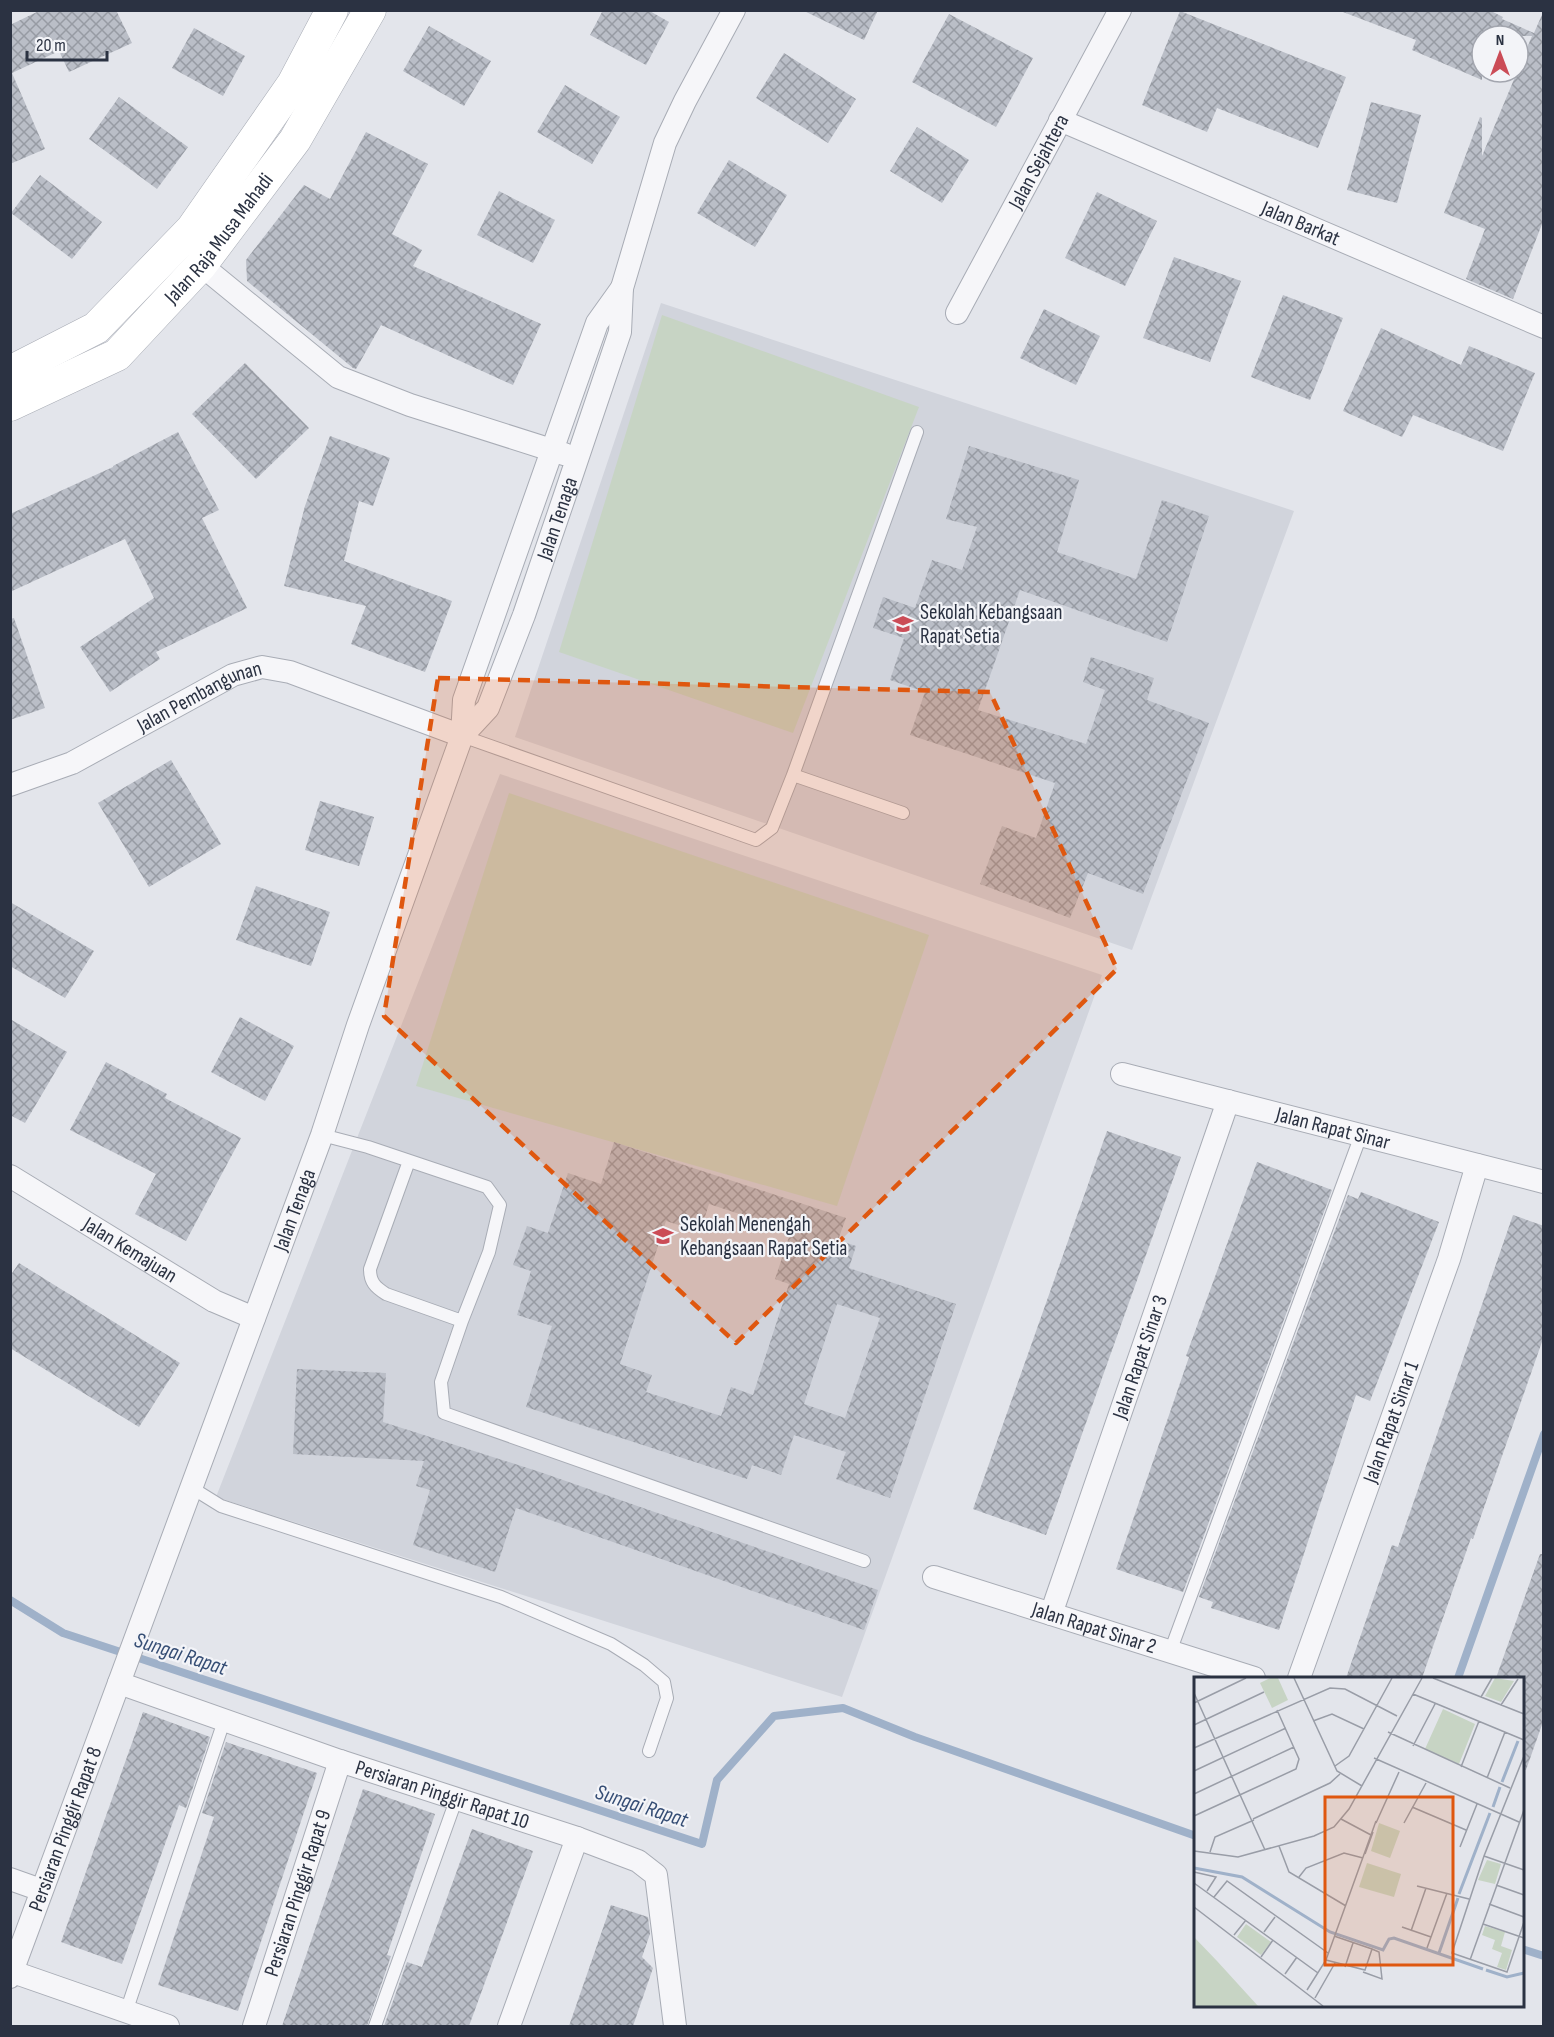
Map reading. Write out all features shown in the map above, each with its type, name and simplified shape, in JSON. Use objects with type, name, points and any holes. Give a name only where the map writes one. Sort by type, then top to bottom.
[{"type":"main road","name":"Jalan Raja Musa Mahadi","points":[[10,372],[96,328],[192,228],[293,84],[332,10]]},
{"type":"main road","name":"Jalan Raja Musa Mahadi","points":[[10,405],[117,355],[201,265],[296,140],[369,10]]},
{"type":"street","name":"Jalan Tenaga","points":[[462,736],[488,708],[524,615],[620,332],[622,288],[666,143],[734,10]]},
{"type":"street","name":"Jalan Sejahtera","points":[[957,313],[1120,10]]},
{"type":"street","name":"Jalan Barkat","points":[[1060,120],[1544,327]]},
{"type":"street","points":[[201,265],[338,377],[410,405],[576,458]]},
{"type":"street","name":"Jalan Tenaga","points":[[122,1677],[322,1134],[462,736],[465,700],[576,381],[597,323],[622,288]]},
{"type":"street","points":[[576,381],[600,389]]},
{"type":"street","points":[[518,547],[544,556]]},
{"type":"street","points":[[499,605],[524,615]]},
{"type":"street","name":"Jalan Pembangunan","points":[[10,785],[72,763],[233,675],[262,667],[290,672],[462,736]]},
{"type":"street","name":"Jalan Rapat Sinar","points":[[1122,1074],[1544,1182]]},
{"type":"street","name":"Jalan Rapat Sinar 3","points":[[1051,1614],[1228,1101]]},
{"type":"street","name":"Jalan Rapat Sinar 1","points":[[1299,1677],[1449,1259],[1478,1165]]},
{"type":"street","name":"Jalan Kemajuan","points":[[10,1176],[214,1301],[254,1318]]},
{"type":"street","name":"Jalan Rapat Sinar 2","points":[[934,1577],[1251,1677]]},
{"type":"street","name":"Persiaran Pinggir Rapat 10","points":[[122,1677],[224,1721],[456,1800],[577,1838],[638,1861],[656,1875],[675,2026]]},
{"type":"street","name":"Persiaran Pinggir Rapat 8","points":[[12,1975],[41,1890],[122,1677]]},
{"type":"street","name":"Persiaran Pinggir Rapat 9","points":[[254,2026],[340,1761]]},
{"type":"street","points":[[509,2026],[577,1838]]},
{"type":"street","points":[[10,1879],[41,1890]]},
{"type":"street","points":[[12,1975],[124,2019],[168,2026]]},
{"type":"lane","points":[[462,736],[756,840],[772,828],[793,775],[917,432]]},
{"type":"lane","points":[[793,775],[903,813]]},
{"type":"lane","points":[[322,1134],[487,1187],[500,1205],[489,1252],[441,1382],[444,1413],[864,1561]]},
{"type":"lane","points":[[1170,1652],[1361,1135]]},
{"type":"lane","points":[[409,1161],[370,1269],[370,1279],[386,1294],[462,1321]]},
{"type":"lane","points":[[192,1488],[221,1506],[501,1597],[611,1644],[644,1665],[664,1682],[667,1698],[649,1751]]},
{"type":"lane","points":[[124,2019],[224,1721]]},
{"type":"lane","points":[[375,2026],[456,1800]]},
{"type":"highlighted area","points":[[438,678],[990,692],[1117,969],[736,1343],[384,1016]]},
{"type":"shaded area","name":"Sekolah Kebangsaan Rapat Setia","points":[[661,303],[1294,511],[1132,950],[515,737]]},
{"type":"shaded area","name":"Sekolah Menengah Kebangsaan Rapat Setia","points":[[500,774],[1102,975],[842,1697],[216,1497]]},
{"type":"green space","points":[[662,315],[919,407],[793,733],[559,652]]},
{"type":"green space","points":[[509,793],[929,935],[837,1206],[416,1086]]},
{"type":"building","points":[[41,10],[116,10],[132,43],[69,72],[59,51],[12,73],[45,149],[10,164],[10,25]]},
{"type":"building","points":[[603,10],[648,10],[669,22],[646,65],[590,35]]},
{"type":"building","points":[[802,10],[878,10],[864,40]]},
{"type":"building","points":[[1344,10],[1489,10],[1513,24],[1470,24],[1470,75],[1412,50],[1416,40],[1343,12]]},
{"type":"building","points":[[1544,10],[1544,219],[1513,299],[1466,279],[1485,229],[1444,213],[1480,117],[1482,118],[1482,156],[1512,84],[1530,84],[1532,36],[1530,36],[1530,31],[1534,33]]},
{"type":"building","points":[[1180,11],[1346,77],[1318,148],[1217,108],[1207,132],[1142,105]]},
{"type":"building","points":[[949,14],[1033,58],[996,127],[912,82]]},
{"type":"building","points":[[429,26],[491,61],[464,106],[403,71]]},
{"type":"building","points":[[194,28],[245,56],[223,96],[172,68]]},
{"type":"building","points":[[784,53],[856,99],[828,143],[756,98]]},
{"type":"building","points":[[565,85],[620,117],[592,164],[537,132]]},
{"type":"building","points":[[119,97],[188,147],[157,189],[89,139]]},
{"type":"building","points":[[1371,102],[1421,115],[1397,203],[1347,190]]},
{"type":"building","points":[[917,127],[969,160],[942,203],[890,171]]},
{"type":"building","points":[[366,132],[428,164],[392,234],[422,250],[413,266],[541,324],[513,385],[381,325],[356,369],[353,368],[247,281],[246,260],[304,185],[330,199]]},
{"type":"building","points":[[729,160],[787,195],[755,247],[697,213]]},
{"type":"building","points":[[40,175],[102,222],[72,259],[11,213]]},
{"type":"building","points":[[499,191],[555,220],[533,263],[477,235]]},
{"type":"building","points":[[1097,192],[1157,221],[1125,286],[1065,258]]},
{"type":"building","points":[[1174,257],[1241,281],[1210,362],[1143,338]]},
{"type":"building","points":[[1283,295],[1343,318],[1310,400],[1251,377]]},
{"type":"building","points":[[1044,309],[1100,336],[1076,385],[1020,358]]},
{"type":"building","points":[[1381,328],[1461,365],[1469,346],[1535,373],[1503,451],[1413,415],[1402,437],[1343,411]]},
{"type":"building","points":[[245,363],[309,428],[256,479],[192,414]]},
{"type":"building","points":[[178,432],[219,510],[202,518],[247,608],[156,652],[160,659],[110,692],[80,647],[154,598],[125,539],[10,592],[10,514],[113,467]]},
{"type":"building","points":[[330,436],[390,458],[373,506],[359,501],[344,561],[452,601],[425,672],[351,644],[366,606],[284,586],[305,506]]},
{"type":"building","points":[[969,446],[1079,480],[1057,552],[1136,579],[1162,500],[1209,516],[1167,642],[1020,590],[978,710],[1086,744],[1105,690],[1083,682],[1091,657],[1154,678],[1147,700],[1209,723],[1143,894],[1088,873],[1070,918],[980,884],[1002,826],[1036,838],[1055,783],[910,735],[925,692],[890,680],[904,638],[873,628],[883,597],[915,608],[932,560],[962,570],[977,527],[946,519]]},
{"type":"building","points":[[14,618],[45,708],[10,720],[10,619]]},
{"type":"building","points":[[171,760],[221,844],[149,887],[98,803]]},
{"type":"building","points":[[320,801],[374,817],[359,866],[305,850]]},
{"type":"building","points":[[256,886],[330,912],[311,966],[236,940]]},
{"type":"building","points":[[10,902],[94,951],[65,998],[10,966]]},
{"type":"building","points":[[240,1017],[294,1046],[265,1101],[211,1072]]},
{"type":"building","points":[[10,1019],[67,1052],[25,1123],[10,1115]]},
{"type":"building","points":[[106,1062],[167,1094],[165,1098],[241,1138],[186,1241],[135,1214],[156,1174],[70,1130]]},
{"type":"building","points":[[1107,1131],[1181,1157],[1046,1535],[973,1509]]},
{"type":"building","points":[[614,1142],[846,1218],[838,1240],[856,1246],[849,1268],[956,1304],[890,1498],[836,1479],[846,1452],[794,1435],[781,1475],[752,1465],[747,1479],[526,1407],[552,1326],[517,1315],[531,1271],[513,1265],[527,1226],[548,1233],[568,1173],[601,1184]],"holes":[[[709,1204],[791,1231],[775,1279],[789,1284],[753,1395],[731,1387],[721,1416],[646,1392],[652,1375],[620,1364],[666,1221],[700,1232]],[[837,1304],[880,1318],[845,1418],[804,1404]]]},
{"type":"building","points":[[1257,1162],[1332,1190],[1183,1592],[1116,1569],[1189,1357],[1186,1356]]},
{"type":"building","points":[[1361,1192],[1439,1222],[1370,1401],[1356,1395],[1279,1630],[1211,1608],[1213,1602],[1199,1597],[1348,1195],[1358,1199]]},
{"type":"building","points":[[1513,1215],[1544,1226],[1544,1336],[1422,1677],[1346,1677],[1392,1545],[1398,1547]]},
{"type":"building","points":[[19,1263],[180,1363],[139,1427],[10,1348],[10,1276]]},
{"type":"building","points":[[297,1369],[386,1373],[383,1422],[540,1472],[878,1590],[864,1630],[516,1508],[495,1572],[413,1545],[430,1490],[416,1486],[424,1461],[293,1454]]},
{"type":"building","points":[[1540,1554],[1544,1554],[1544,1719],[1526,1770],[1524,1770],[1524,1677],[1496,1677]]},
{"type":"building","points":[[143,1712],[210,1737],[186,1808],[179,1805],[122,1964],[61,1942]]},
{"type":"building","points":[[226,1742],[317,1773],[238,2011],[158,1985],[214,1817],[202,1813]]},
{"type":"building","points":[[363,1789],[435,1814],[387,1955],[391,1956],[367,2026],[282,2026]]},
{"type":"building","points":[[472,1829],[533,1851],[469,2026],[384,2026],[407,1962],[422,1967]]},
{"type":"building","points":[[611,1905],[648,1917],[650,1934],[642,1957],[653,1968],[633,2026],[569,2026]]},
{"type":"waterway","points":[[1458,1677],[1544,1434]]},
{"type":"waterway","name":"Sungai Rapat","points":[[10,1600],[63,1633],[702,1844],[717,1780],[774,1716],[843,1708],[915,1737],[1194,1835]]},
{"type":"waterway","name":"Sungai Rapat","points":[[1524,1950],[1544,1956]]},
{"type":"place","name":"Sekolah Kebangsaan Rapat Setia","points":[[903,624]]},
{"type":"place","name":"Sekolah Menengah Kebangsaan Rapat Setia","points":[[663,1236]]}]
